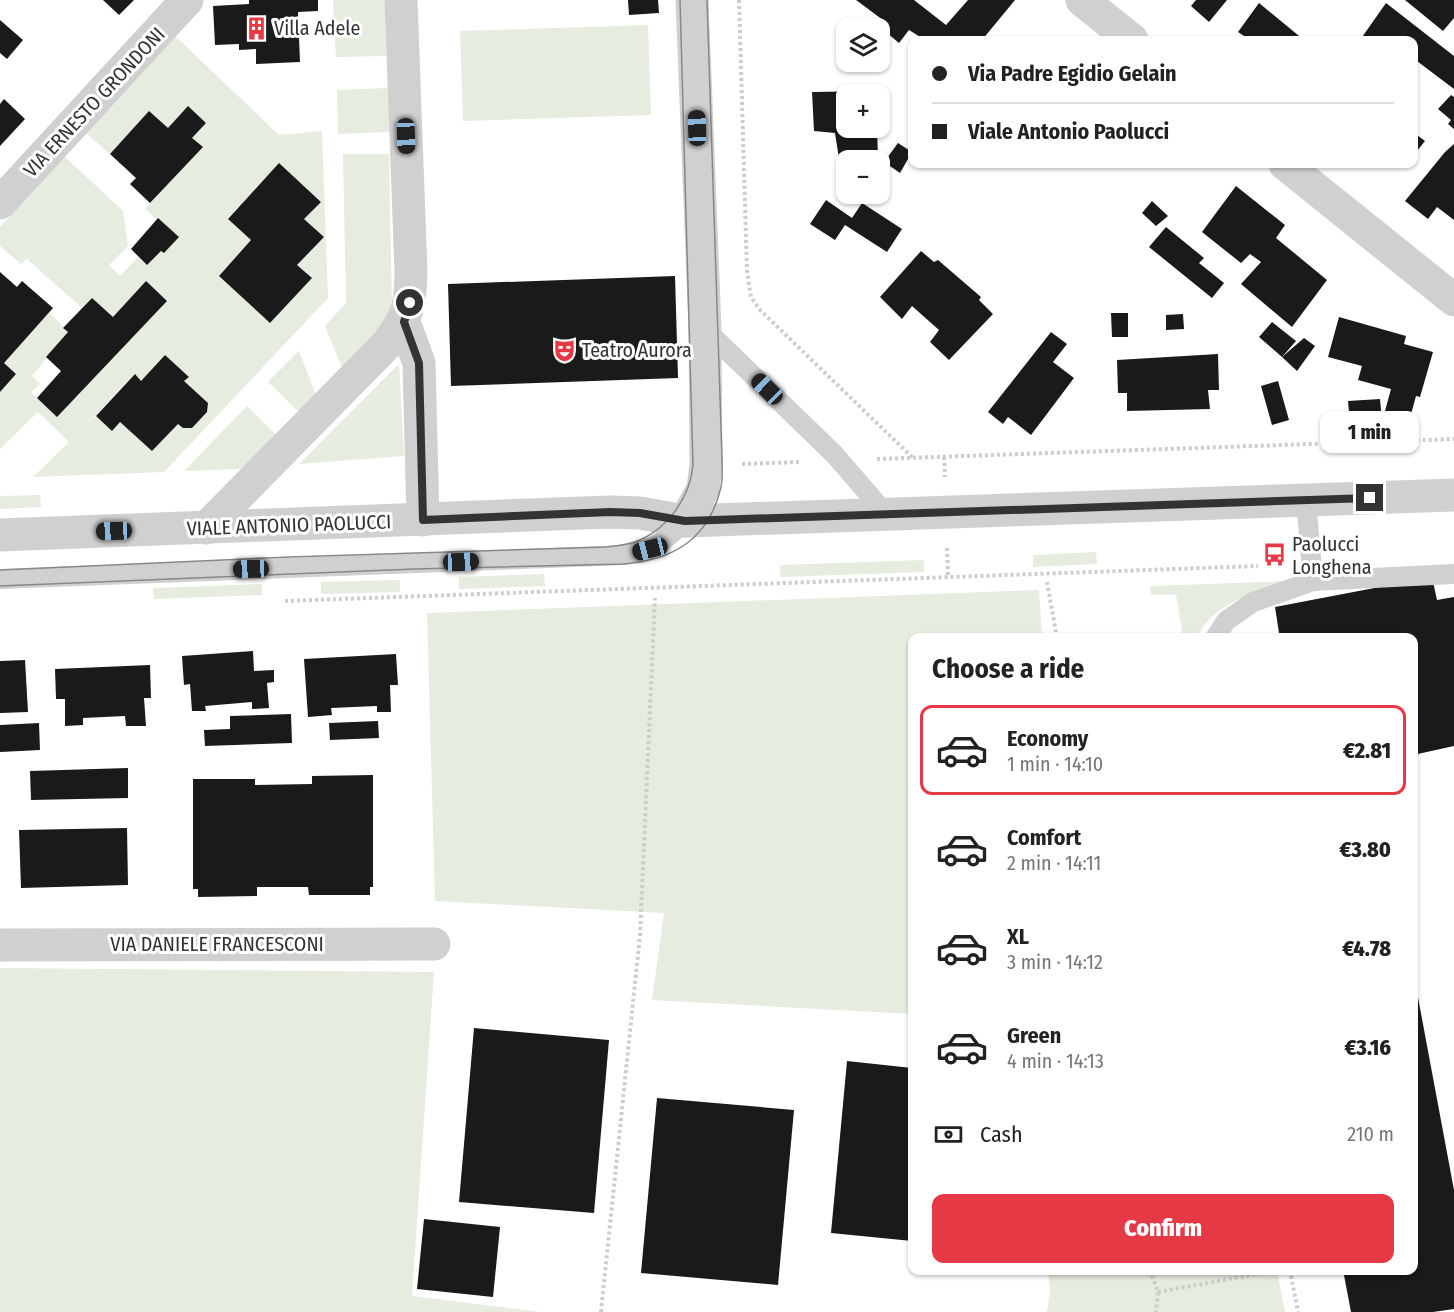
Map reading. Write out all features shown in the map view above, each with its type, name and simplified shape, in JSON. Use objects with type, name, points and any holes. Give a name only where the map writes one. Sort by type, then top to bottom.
[{"type":"street","name":"VIA ERNESTO GRONDONI","points":[[0,203],[187,0]]},
{"type":"street","points":[[206,528],[388,343],[404,322],[410,303],[411,272],[401,0]]},
{"type":"street","points":[[685,521],[698,500],[705,477],[705,329],[692,0]]},
{"type":"street","points":[[1082,0],[1127,36]]},
{"type":"street","points":[[1290,168],[1454,300]]},
{"type":"street","points":[[404,322],[419,363],[423,520]]},
{"type":"street","name":"VIALE ANTONIO PAOLUCCI","points":[[0,536],[610,512],[640,513],[685,521],[1454,495]]},
{"type":"street","name":"VIA DANIELE FRANCESCONI","points":[[0,945],[434,944]]},
{"type":"lane","points":[[705,329],[840,460],[886,514]]},
{"type":"lane","points":[[1306,500],[1312,573]]},
{"type":"lane","points":[[0,579],[625,555],[650,549],[667,540],[685,521]]},
{"type":"lane","points":[[1218,633],[1226,621],[1253,602],[1312,573],[1454,574]]},
{"type":"path","points":[[739,0],[747,281],[751,297],[759,309],[913,458]]},
{"type":"path","points":[[732,465],[1454,439]]},
{"type":"path","points":[[280,601],[1312,573]]},
{"type":"path","points":[[1047,582],[1056,633]]},
{"type":"path","points":[[601,1312],[640,936],[655,598]]},
{"type":"path","points":[[1152,1275],[1158,1293],[1156,1312]]},
{"type":"path","points":[[1158,1293],[1253,1275]]},
{"type":"path","points":[[1291,1275],[1298,1312]]},
{"type":"shaded area","points":[[333,0],[385,0],[386,56],[336,57]]},
{"type":"shaded area","points":[[648,25],[651,115],[463,121],[460,31]]},
{"type":"shaded area","points":[[175,36],[279,135],[322,131],[328,298],[164,472],[33,477],[69,442],[38,412],[0,449],[0,392],[16,374],[4,363],[49,312],[68,332],[32,376],[40,384],[31,392],[57,416],[146,281],[113,317],[92,298],[82,308],[27,259],[21,264],[0,246],[0,227],[64,156],[123,211],[128,246],[109,265],[120,276],[138,257],[147,265],[161,251],[164,253],[178,237],[145,209],[202,147],[192,138],[206,123],[188,106],[168,128],[149,112],[110,154],[86,133]],"holes":[[[279,163],[321,201],[304,219],[324,237],[297,265],[312,278],[270,323],[219,276],[251,240],[228,218]],[[165,355],[188,376],[184,381],[208,403],[207,412],[192,428],[183,428],[178,424],[152,451],[120,422],[112,431],[96,416],[88,423],[134,374],[141,381]]]},
{"type":"shaded area","points":[[388,88],[390,132],[338,134],[337,90]]},
{"type":"shaded area","points":[[343,154],[389,154],[392,310],[383,325],[342,367],[325,326],[346,303]]},
{"type":"shaded area","points":[[299,351],[316,395],[299,412],[268,382]]},
{"type":"shaded area","points":[[399,364],[404,456],[299,464]]},
{"type":"shaded area","points":[[247,406],[277,436],[245,469],[184,471]]},
{"type":"shaded area","points":[[40,495],[41,507],[0,509],[0,496]]},
{"type":"shaded area","points":[[1096,552],[1097,564],[1033,567],[1033,555]]},
{"type":"shaded area","points":[[924,560],[924,572],[780,577],[780,565]]},
{"type":"shaded area","points":[[544,574],[545,586],[459,589],[459,577]]},
{"type":"shaded area","points":[[400,580],[400,592],[321,594],[321,582]]},
{"type":"shaded area","points":[[1291,581],[1237,600],[1213,615],[1200,633],[1182,633],[1176,595],[1151,595],[1150,586]]},
{"type":"shaded area","points":[[262,584],[262,595],[154,599],[153,588]]},
{"type":"shaded area","points":[[1039,590],[1042,633],[908,633],[908,1014],[652,1000],[664,913],[435,901],[427,613]]},
{"type":"shaded area","points":[[0,968],[434,972],[412,1296],[540,1312],[0,1312]]},
{"type":"shaded area","points":[[1048,1275],[1278,1275],[1285,1312],[1047,1312],[1050,1290]]},
{"type":"building","points":[[103,0],[134,0],[119,15]]},
{"type":"building","name":"Villa Adele","points":[[249,0],[318,0],[318,11],[298,12],[300,62],[256,64],[256,49],[239,50],[239,44],[215,45],[213,6],[249,4]]},
{"type":"building","points":[[628,0],[658,0],[659,13],[629,15]]},
{"type":"building","points":[[856,0],[914,0],[946,25],[968,0],[1015,0],[985,36],[919,36],[909,30],[899,43],[890,36],[890,18],[880,18]]},
{"type":"building","points":[[1196,0],[1227,0],[1209,22],[1191,6]]},
{"type":"building","points":[[1405,0],[1454,0],[1454,18],[1443,31]]},
{"type":"building","points":[[1259,3],[1299,36],[1244,36],[1238,32]]},
{"type":"building","points":[[1386,3],[1454,56],[1454,89],[1418,62],[1418,36],[1363,36]]},
{"type":"building","points":[[0,20],[23,40],[7,59],[0,53]]},
{"type":"building","points":[[812,92],[836,92],[836,138],[877,138],[878,150],[838,150],[835,133],[814,131]]},
{"type":"building","points":[[1451,95],[1454,97],[1454,129],[1448,124],[1451,120],[1438,109]]},
{"type":"building","points":[[4,99],[25,119],[0,146],[0,104]]},
{"type":"building","points":[[188,106],[206,123],[192,138],[203,147],[150,203],[130,184],[136,178],[110,154],[149,111],[168,128]]},
{"type":"building","points":[[1418,136],[1425,141],[1418,150]]},
{"type":"building","points":[[898,143],[908,149],[908,159],[900,173],[890,166],[890,154]]},
{"type":"building","points":[[1454,144],[1454,220],[1437,207],[1428,219],[1405,201]]},
{"type":"building","points":[[279,163],[321,202],[304,219],[324,237],[297,265],[312,278],[270,323],[219,276],[251,240],[228,219]]},
{"type":"building","points":[[1236,186],[1285,225],[1276,238],[1327,280],[1292,327],[1241,284],[1261,262],[1250,254],[1241,263],[1202,232]]},
{"type":"building","points":[[826,200],[852,218],[864,204],[902,229],[887,252],[845,225],[835,240],[810,224]]},
{"type":"building","points":[[1152,201],[1168,216],[1156,226],[1142,213]]},
{"type":"building","points":[[158,218],[179,237],[164,253],[161,251],[147,265],[131,249]]},
{"type":"building","points":[[1166,227],[1204,258],[1199,263],[1224,283],[1212,298],[1149,247]]},
{"type":"building","points":[[921,251],[934,262],[938,260],[981,297],[979,300],[993,314],[949,360],[930,342],[939,330],[912,306],[902,319],[880,297]]},
{"type":"building","points":[[0,272],[17,287],[22,281],[53,308],[4,363],[16,374],[0,392]]},
{"type":"building","name":"Teatro Aurora","points":[[675,276],[678,378],[451,386],[448,284]]},
{"type":"building","points":[[146,281],[167,301],[57,417],[37,398],[61,371],[46,357],[68,332],[63,328],[92,298],[113,317]]},
{"type":"building","points":[[1111,313],[1128,313],[1128,337],[1112,337]]},
{"type":"building","points":[[1183,314],[1184,329],[1166,330],[1166,315]]},
{"type":"building","points":[[1339,317],[1406,336],[1404,344],[1433,352],[1420,397],[1416,396],[1410,418],[1385,411],[1391,389],[1358,380],[1362,366],[1328,357]]},
{"type":"building","points":[[1272,322],[1296,341],[1282,357],[1259,337]]},
{"type":"building","points":[[1051,332],[1067,344],[1053,362],[1074,378],[1031,435],[1008,417],[1003,424],[988,412]]},
{"type":"building","points":[[1304,338],[1315,346],[1297,371],[1282,357]]},
{"type":"building","points":[[1218,354],[1219,390],[1208,390],[1210,409],[1127,411],[1127,393],[1118,393],[1117,360]]},
{"type":"building","points":[[165,355],[189,377],[184,381],[208,403],[207,412],[192,428],[183,428],[178,424],[152,451],[120,422],[112,431],[96,416],[135,374],[141,381]]},
{"type":"building","points":[[1278,381],[1289,420],[1272,425],[1261,386]]},
{"type":"building","points":[[1380,399],[1382,421],[1350,424],[1348,401]]},
{"type":"building","points":[[1432,577],[1437,600],[1454,597],[1454,746],[1418,754],[1418,633],[1279,633],[1275,607]]},
{"type":"building","points":[[253,651],[254,671],[274,670],[274,682],[267,683],[269,708],[252,709],[252,702],[205,706],[206,711],[192,711],[190,684],[184,685],[182,656]]},
{"type":"building","points":[[396,654],[398,685],[390,685],[391,712],[377,712],[377,706],[331,708],[332,715],[308,717],[304,659]]},
{"type":"building","points":[[25,660],[28,712],[0,713],[0,661]]},
{"type":"building","points":[[150,665],[151,698],[144,698],[146,726],[126,726],[125,716],[83,718],[83,725],[65,726],[65,699],[56,699],[55,669]]},
{"type":"building","points":[[291,714],[292,743],[205,746],[204,730],[230,729],[230,716]]},
{"type":"building","points":[[378,721],[379,738],[330,740],[329,723]]},
{"type":"building","points":[[39,723],[40,750],[0,752],[0,725]]},
{"type":"building","points":[[128,768],[128,798],[31,800],[30,771]]},
{"type":"building","points":[[373,775],[373,887],[370,887],[370,895],[309,895],[308,887],[257,887],[257,896],[198,897],[198,889],[193,889],[193,779],[255,779],[255,785],[312,784],[312,776]]},
{"type":"building","points":[[127,828],[128,885],[21,888],[19,830]]},
{"type":"building","points":[[1418,997],[1454,1190],[1454,1309],[1433,1312],[1351,1312],[1344,1275],[1418,1275]]},
{"type":"building","points":[[474,1028],[609,1040],[594,1213],[459,1202]]},
{"type":"building","points":[[847,1061],[908,1068],[908,1241],[831,1233]]},
{"type":"building","points":[[657,1098],[794,1110],[778,1285],[641,1273]]},
{"type":"building","points":[[424,1219],[500,1227],[493,1297],[417,1289]]},
{"type":"tram line","points":[[0,570],[290,557],[607,547],[635,542],[657,530],[682,501],[693,465],[680,0]]},
{"type":"tram line","points":[[0,586],[414,569],[623,564],[658,558],[687,544],[708,520],[721,487],[722,477],[707,0]]},
{"type":"place","name":"Villa Adele","points":[[256,28]]},
{"type":"place","name":"Teatro Aurora","points":[[564,350]]},
{"type":"place","name":"Paolucci Longhena","points":[[1274,555]]},
{"type":"route","points":[[410,303],[404,322],[419,363],[423,520],[610,512],[640,513],[685,521],[1370,498]]}]
